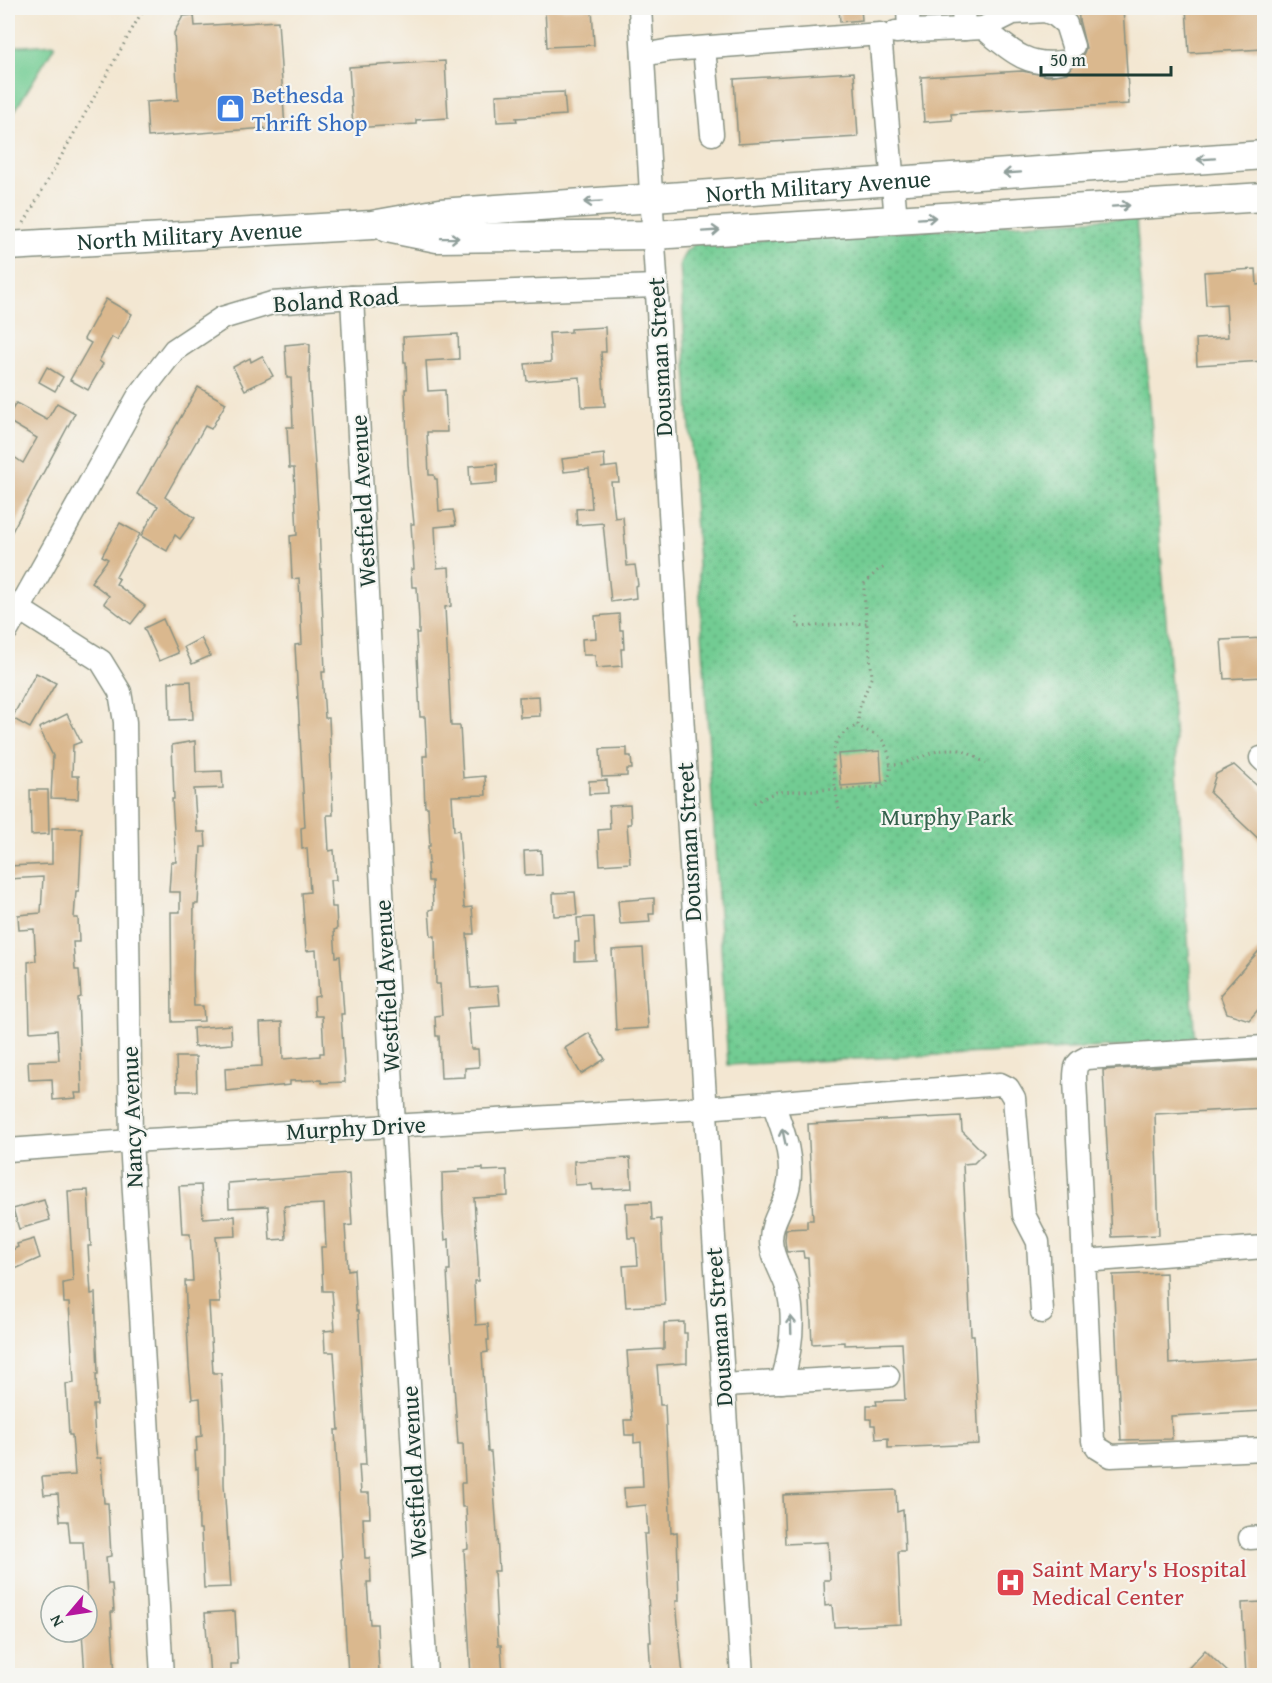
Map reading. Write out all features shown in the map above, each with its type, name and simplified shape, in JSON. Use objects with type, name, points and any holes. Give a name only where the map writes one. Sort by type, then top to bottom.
[{"type":"main road","name":"North Military Avenue","points":[[8,246],[372,225],[440,213],[1264,155]]},
{"type":"main road","points":[[1191,201],[1264,181]]},
{"type":"main road","name":"North Military Avenue","points":[[372,225],[437,238],[653,235],[1264,197]]},
{"type":"street","name":"Dousman Street","points":[[640,8],[705,1108],[742,1676]]},
{"type":"street","points":[[908,8],[909,31]]},
{"type":"street","points":[[643,55],[671,50],[909,31],[1013,13],[1045,11],[1055,15],[1066,24],[1066,54],[1046,64],[1030,61],[1009,50],[970,21]]},
{"type":"street","points":[[880,34],[896,220]]},
{"type":"street","points":[[704,48],[712,134]]},
{"type":"street","name":"Boland Road","points":[[8,629],[138,397],[174,350],[222,318],[272,303],[352,297],[656,286]]},
{"type":"street","name":"Westfield Avenue","points":[[352,297],[394,1126],[426,1676]]},
{"type":"street","name":"Nancy Avenue","points":[[19,609],[101,661],[120,692],[125,722],[131,1141],[162,1676]]},
{"type":"street","points":[[1264,1047],[1086,1058],[1075,1066],[1074,1079],[1093,1441],[1098,1448],[1111,1456],[1264,1449]]},
{"type":"street","name":"Murphy Drive","points":[[8,1150],[705,1108],[1000,1084],[1008,1088],[1014,1098],[1024,1215],[1038,1242],[1042,1312]]},
{"type":"street","points":[[774,1103],[786,1136],[790,1178],[787,1193],[772,1227],[771,1242],[789,1295],[790,1355],[782,1382]]},
{"type":"street","points":[[1084,1261],[1264,1247]]},
{"type":"street","points":[[723,1385],[888,1377]]},
{"type":"path","points":[[31,211],[144,8]]},
{"type":"path","points":[[858,725],[859,709],[872,676],[864,584],[885,567]]},
{"type":"path","points":[[797,617],[797,627],[867,623]]},
{"type":"path","points":[[754,803],[776,792],[885,785],[889,779],[889,765],[883,742],[876,734],[858,725]]},
{"type":"path","points":[[839,809],[835,789],[833,752],[840,737],[858,725]]},
{"type":"path","points":[[889,765],[902,765],[938,750],[951,749],[960,750],[986,763]]},
{"type":"green space","points":[[55,45],[8,122],[8,47]]},
{"type":"green space","name":"Murphy Park","points":[[1136,217],[1195,1043],[728,1065],[680,263],[686,251],[694,244]]},
{"type":"building","points":[[592,8],[594,45],[547,47],[545,9]]},
{"type":"building","points":[[839,8],[861,8],[862,20],[840,22]]},
{"type":"building","points":[[1078,8],[1123,8],[1129,104],[951,114],[952,120],[924,122],[921,77],[1022,71],[1048,76],[1068,73],[1073,59],[1083,55],[1086,48]]},
{"type":"building","points":[[1186,8],[1264,8],[1264,49],[1189,53]]},
{"type":"building","points":[[194,15],[195,26],[278,21],[285,129],[265,130],[265,128],[148,137],[146,102],[178,100],[174,33],[183,16]]},
{"type":"building","points":[[445,61],[448,118],[416,120],[416,124],[353,128],[349,67]]},
{"type":"building","points":[[854,72],[858,137],[738,144],[734,79]]},
{"type":"building","points":[[564,92],[566,115],[516,118],[517,121],[497,122],[496,95]]},
{"type":"building","points":[[1256,269],[1257,285],[1264,284],[1264,361],[1197,365],[1196,339],[1228,337],[1226,304],[1206,305],[1204,272]]},
{"type":"building","points":[[106,299],[132,314],[117,340],[112,337],[99,361],[103,364],[88,390],[70,380],[91,343],[84,339]]},
{"type":"building","points":[[605,327],[606,352],[601,352],[605,406],[582,407],[580,377],[527,381],[525,364],[551,362],[549,333]]},
{"type":"building","points":[[458,334],[459,359],[426,361],[428,391],[445,390],[447,432],[427,432],[429,475],[434,475],[437,479],[439,511],[453,510],[456,525],[435,527],[437,568],[449,567],[451,606],[445,607],[451,726],[460,726],[463,778],[485,776],[486,795],[452,796],[454,831],[459,830],[464,908],[472,907],[474,934],[467,934],[471,988],[498,986],[500,1005],[468,1007],[471,1049],[478,1049],[479,1067],[465,1068],[465,1077],[441,1078],[439,1036],[436,1036],[435,1016],[442,1015],[440,984],[436,984],[435,936],[431,936],[429,910],[433,909],[432,881],[428,881],[427,864],[429,864],[428,846],[430,846],[428,807],[425,807],[423,756],[427,756],[425,717],[420,717],[416,633],[419,633],[417,587],[412,587],[411,569],[414,569],[411,524],[414,524],[408,464],[406,362],[404,362],[403,337]]},
{"type":"building","points":[[306,343],[310,345],[309,377],[319,524],[325,672],[322,672],[325,718],[329,718],[333,815],[327,815],[329,851],[334,850],[336,880],[330,880],[332,907],[336,907],[337,929],[334,930],[336,957],[340,956],[345,1082],[290,1081],[290,1085],[226,1091],[225,1068],[262,1066],[260,1023],[282,1022],[283,1059],[320,1056],[320,1053],[324,1053],[322,1016],[315,1016],[314,997],[319,996],[316,950],[306,951],[302,893],[310,892],[307,848],[302,849],[301,828],[305,827],[295,645],[302,644],[299,578],[292,579],[290,536],[297,535],[294,468],[289,468],[287,427],[293,427],[291,378],[287,378],[285,345]]},
{"type":"building","points":[[262,356],[273,376],[245,390],[233,367],[250,358],[251,362]]},
{"type":"building","points":[[47,367],[63,377],[55,391],[39,382]]},
{"type":"building","points":[[198,387],[226,403],[211,429],[205,426],[165,497],[195,518],[180,539],[175,535],[167,551],[141,536],[158,506],[137,494]]},
{"type":"building","points":[[16,403],[47,420],[57,403],[75,413],[8,539],[8,453],[23,463],[37,438],[8,421]]},
{"type":"building","points":[[604,454],[605,467],[601,468],[617,466],[619,482],[611,482],[615,518],[623,517],[627,566],[635,565],[638,585],[635,586],[636,598],[611,602],[603,523],[577,525],[576,509],[592,508],[589,469],[564,472],[562,459]]},
{"type":"building","points":[[497,464],[497,483],[470,485],[469,466]]},
{"type":"building","points":[[120,523],[140,534],[116,577],[119,579],[116,584],[145,606],[131,624],[104,603],[109,596],[91,582],[108,559],[102,556]]},
{"type":"building","points":[[619,614],[620,630],[623,630],[622,666],[596,668],[595,655],[583,655],[582,639],[596,638],[595,616]]},
{"type":"building","points":[[163,619],[178,653],[159,661],[144,628]]},
{"type":"building","points":[[201,638],[210,656],[192,664],[184,647]]},
{"type":"building","points":[[1264,638],[1264,677],[1224,679],[1221,640]]},
{"type":"building","points":[[36,673],[56,683],[30,728],[12,718]]},
{"type":"building","points":[[191,681],[193,719],[170,720],[169,682]]},
{"type":"building","points":[[539,696],[540,716],[520,717],[519,697]]},
{"type":"building","points":[[67,714],[81,742],[73,745],[72,776],[79,776],[78,799],[51,798],[53,756],[39,728]]},
{"type":"building","points":[[195,741],[196,772],[222,771],[223,788],[194,789],[197,832],[205,832],[206,847],[201,847],[198,904],[194,904],[193,974],[194,1006],[203,1006],[204,1021],[172,1022],[171,912],[180,912],[180,892],[169,892],[171,862],[176,862],[172,799],[174,799],[172,745]]},
{"type":"building","points":[[627,748],[627,756],[631,756],[632,769],[627,769],[627,776],[602,777],[600,749]]},
{"type":"building","points":[[880,751],[882,783],[841,786],[838,754]]},
{"type":"building","points":[[1234,765],[1264,792],[1264,844],[1210,793],[1216,774]]},
{"type":"building","points":[[607,780],[608,793],[589,794],[589,781]]},
{"type":"building","points":[[30,790],[48,790],[49,834],[31,835]]},
{"type":"building","points":[[630,805],[631,824],[627,824],[630,863],[600,865],[598,830],[610,829],[609,806]]},
{"type":"building","points":[[52,828],[82,828],[79,891],[76,891],[74,918],[78,918],[79,942],[73,942],[75,970],[79,970],[81,997],[78,998],[82,1093],[75,1093],[76,1098],[53,1100],[52,1079],[29,1080],[28,1061],[59,1060],[57,1030],[30,1032],[28,962],[36,961],[34,929],[19,930],[18,915],[41,913],[43,877],[8,879],[8,866],[52,864]]},
{"type":"building","points":[[541,850],[542,875],[525,876],[524,851]]},
{"type":"building","points":[[575,892],[577,915],[554,916],[553,893]]},
{"type":"building","points":[[654,898],[654,914],[649,914],[650,922],[620,924],[618,901]]},
{"type":"building","points":[[594,917],[596,960],[575,961],[575,942],[579,942],[577,918]]},
{"type":"building","points":[[1264,945],[1264,1003],[1249,1020],[1227,1013],[1220,995]]},
{"type":"building","points":[[643,948],[648,1028],[616,1030],[612,950]]},
{"type":"building","points":[[231,1025],[232,1044],[194,1047],[193,1028]]},
{"type":"building","points":[[589,1033],[605,1059],[581,1074],[565,1048]]},
{"type":"building","points":[[176,1057],[196,1057],[197,1091],[177,1091]]},
{"type":"building","points":[[1264,1060],[1264,1108],[1155,1114],[1159,1235],[1112,1237],[1103,1070]]},
{"type":"building","points":[[961,1116],[962,1131],[984,1153],[974,1163],[963,1164],[979,1444],[888,1448],[888,1438],[876,1439],[875,1425],[871,1425],[871,1419],[867,1419],[867,1405],[877,1405],[876,1401],[905,1400],[902,1343],[812,1344],[808,1258],[804,1258],[803,1251],[787,1252],[786,1249],[786,1229],[807,1228],[807,1220],[813,1220],[808,1124]]},
{"type":"building","points":[[630,1158],[632,1188],[593,1190],[592,1184],[575,1185],[574,1161]]},
{"type":"building","points":[[483,1168],[483,1171],[507,1170],[508,1196],[474,1198],[478,1263],[478,1281],[474,1281],[476,1325],[488,1324],[489,1340],[487,1340],[488,1352],[482,1353],[488,1452],[491,1452],[496,1518],[499,1571],[494,1571],[498,1645],[501,1645],[503,1676],[471,1676],[464,1550],[468,1549],[466,1507],[462,1507],[461,1483],[465,1483],[463,1444],[458,1444],[447,1270],[450,1270],[449,1239],[445,1240],[443,1214],[442,1173],[460,1172],[459,1169]]},
{"type":"building","points":[[349,1174],[352,1225],[345,1226],[348,1270],[354,1269],[356,1311],[358,1311],[366,1465],[359,1465],[361,1493],[369,1493],[370,1518],[363,1518],[365,1558],[370,1558],[371,1582],[367,1582],[370,1624],[377,1624],[379,1672],[348,1674],[335,1430],[339,1430],[334,1352],[325,1352],[324,1331],[335,1330],[332,1291],[323,1291],[321,1247],[326,1247],[324,1204],[284,1206],[286,1239],[270,1240],[268,1206],[229,1208],[228,1183]]},
{"type":"building","points":[[201,1185],[203,1218],[235,1216],[236,1236],[216,1237],[220,1303],[209,1303],[213,1373],[221,1373],[224,1484],[231,1587],[204,1588],[201,1529],[199,1529],[198,1468],[196,1469],[195,1451],[197,1451],[196,1437],[202,1436],[200,1398],[192,1399],[185,1281],[193,1281],[190,1234],[182,1234],[179,1186]]},
{"type":"building","points":[[88,1190],[91,1246],[88,1246],[91,1294],[95,1293],[98,1374],[96,1374],[97,1405],[93,1405],[95,1441],[97,1458],[101,1458],[104,1503],[108,1503],[111,1556],[106,1557],[108,1584],[112,1584],[114,1612],[111,1612],[115,1676],[85,1676],[83,1644],[99,1644],[99,1584],[86,1584],[83,1542],[70,1542],[68,1521],[60,1521],[58,1494],[44,1495],[42,1477],[75,1475],[72,1435],[69,1435],[66,1384],[74,1383],[69,1303],[64,1303],[63,1283],[73,1281],[68,1191]]},
{"type":"building","points":[[44,1200],[50,1220],[19,1229],[13,1209]]},
{"type":"building","points":[[651,1202],[652,1220],[661,1219],[665,1305],[626,1307],[623,1266],[638,1265],[636,1238],[628,1238],[626,1203]]},
{"type":"building","points":[[34,1239],[40,1258],[8,1272],[8,1252],[18,1247],[17,1244]]},
{"type":"building","points":[[1166,1273],[1169,1364],[1264,1358],[1264,1411],[1171,1416],[1172,1439],[1121,1440],[1113,1275]]},
{"type":"building","points":[[684,1322],[684,1333],[687,1333],[687,1363],[657,1365],[660,1405],[665,1405],[671,1533],[677,1532],[679,1601],[676,1601],[683,1676],[651,1676],[644,1534],[648,1534],[646,1505],[625,1507],[624,1488],[643,1487],[641,1442],[634,1443],[634,1435],[625,1435],[624,1420],[632,1420],[627,1351],[664,1349],[664,1323]]},
{"type":"building","points":[[896,1490],[897,1512],[903,1510],[905,1551],[898,1551],[901,1624],[834,1627],[832,1605],[825,1606],[824,1580],[830,1580],[828,1542],[785,1544],[783,1495]]},
{"type":"building","points":[[1263,1602],[1264,1676],[1246,1676],[1242,1603]]},
{"type":"building","points":[[235,1611],[238,1664],[231,1664],[231,1676],[210,1676],[205,1613]]},
{"type":"building","points":[[1205,1650],[1215,1660],[1232,1676],[1181,1676]]},
{"type":"place","name":"Bethesda Thrift Shop","points":[[231,109]]},
{"type":"place","name":"Saint Mary's Hospital Medical Center","points":[[1011,1583]]}]
